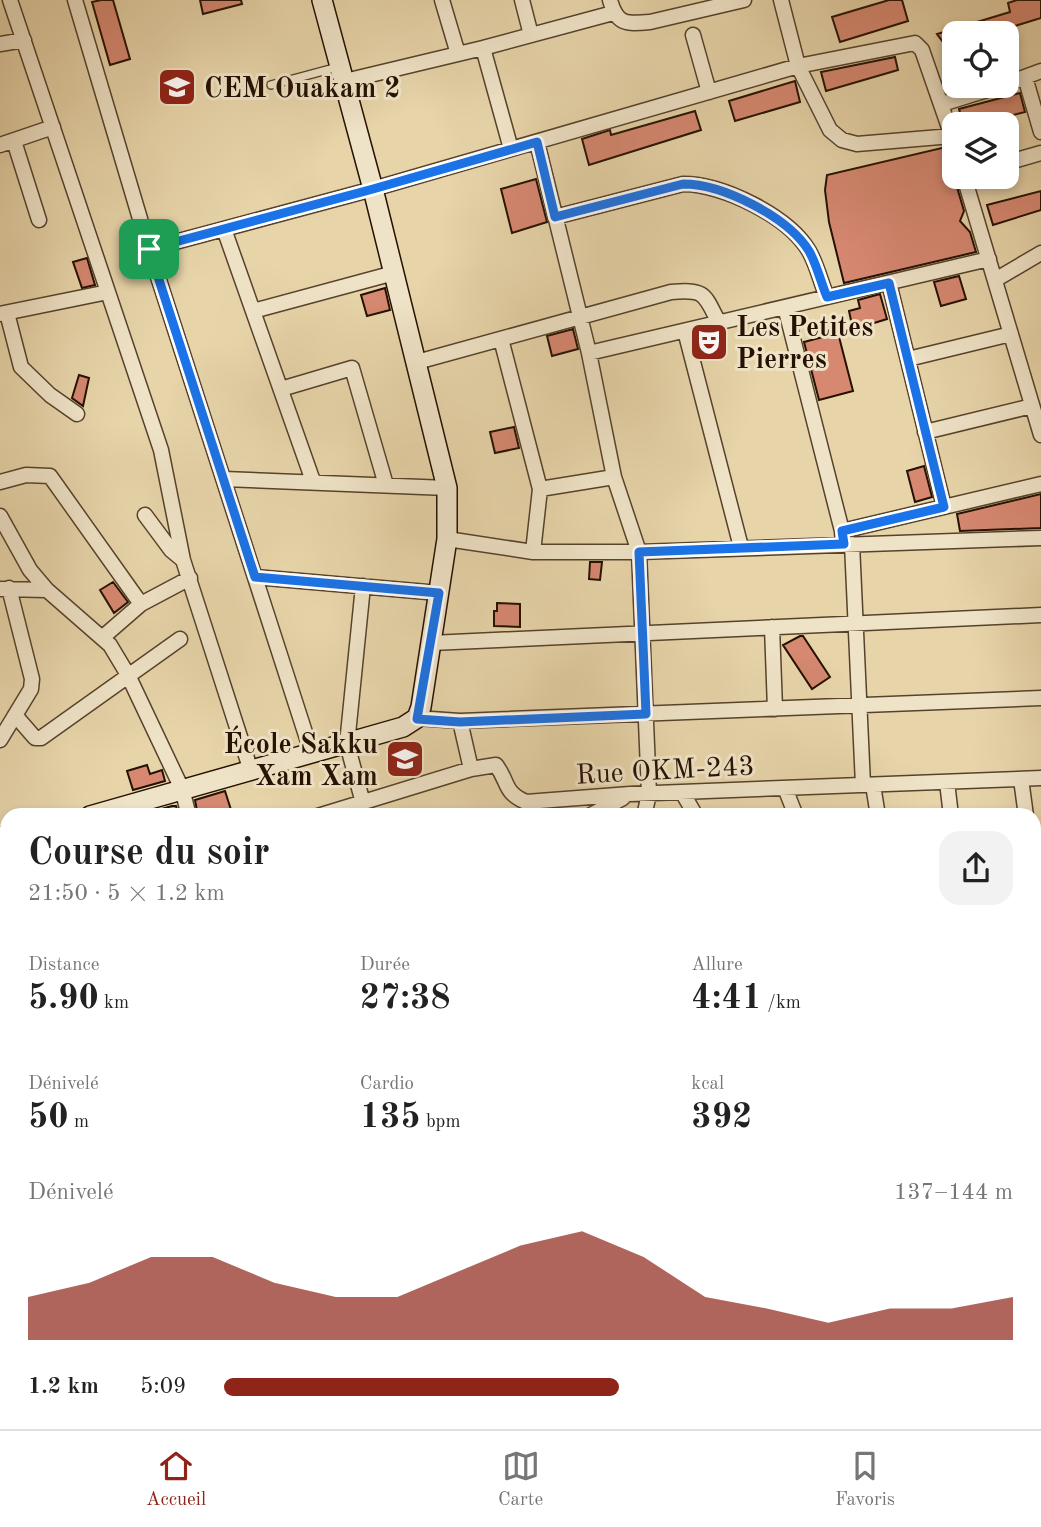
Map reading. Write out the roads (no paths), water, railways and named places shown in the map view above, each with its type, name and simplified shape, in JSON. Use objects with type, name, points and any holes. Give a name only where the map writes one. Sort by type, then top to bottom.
[{"type":"street","points":[[10,0],[161,450],[183,560],[251,771]]},
{"type":"street","points":[[75,0],[149,249],[312,754]]},
{"type":"street","points":[[322,0],[373,189],[447,488],[447,539],[417,719]]},
{"type":"street","points":[[442,0],[458,54]]},
{"type":"street","points":[[522,0],[531,35]]},
{"type":"street","points":[[343,74],[483,48],[531,35],[612,7],[621,21],[635,23],[650,22],[695,6],[744,0]]},
{"type":"street","points":[[781,0],[798,66],[830,130],[842,140],[857,144],[942,140]]},
{"type":"street","points":[[693,35],[709,92]]},
{"type":"street","points":[[0,44],[24,40]]},
{"type":"street","points":[[149,249],[373,189],[798,66],[915,43],[922,50],[945,112]]},
{"type":"street","points":[[483,48],[511,149]]},
{"type":"street","points":[[1019,80],[1041,71]]},
{"type":"street","points":[[1025,78],[1041,132]]},
{"type":"street","points":[[943,104],[962,98]]},
{"type":"street","points":[[39,220],[7,143],[53,127]]},
{"type":"street","points":[[537,142],[589,353],[614,477],[639,552],[649,794],[646,808]]},
{"type":"street","points":[[1019,159],[1041,153]]},
{"type":"street","points":[[555,217],[683,184],[701,186],[733,197],[780,220],[809,251],[827,297]]},
{"type":"street","points":[[968,189],[1041,435]]},
{"type":"street","points":[[225,229],[313,481]]},
{"type":"street","points":[[995,280],[1041,253]]},
{"type":"street","points":[[589,353],[989,259]]},
{"type":"street","points":[[253,311],[394,273]]},
{"type":"street","points":[[889,283],[944,507]]},
{"type":"street","points":[[416,362],[671,292],[694,290],[706,297],[719,323]]},
{"type":"street","points":[[78,414],[50,395],[21,367],[3,314],[108,292]]},
{"type":"street","points":[[785,307],[846,540],[855,623],[859,705],[868,785],[875,808]]},
{"type":"street","points":[[685,331],[741,547]]},
{"type":"street","points":[[908,359],[1011,334]]},
{"type":"street","points":[[500,339],[540,489],[533,552]]},
{"type":"street","points":[[281,389],[352,368],[386,485]]},
{"type":"street","points":[[925,432],[1032,406]]},
{"type":"street","points":[[0,482],[26,475],[50,476],[141,604]]},
{"type":"street","points":[[540,489],[614,477]]},
{"type":"street","points":[[224,478],[447,488]]},
{"type":"street","points":[[846,540],[944,507],[1041,484]]},
{"type":"street","points":[[145,515],[171,550],[183,560]]},
{"type":"street","points":[[0,516],[21,558],[47,590],[103,637],[128,675],[182,789],[187,808]]},
{"type":"street","points":[[447,539],[533,552],[639,552],[846,540],[1041,538]]},
{"type":"street","points":[[255,577],[439,593]]},
{"type":"street","points":[[103,637],[141,604],[190,578]]},
{"type":"street","points":[[363,586],[347,744],[363,803]]},
{"type":"street","points":[[0,740],[31,689],[32,679],[4,588],[47,590]]},
{"type":"street","points":[[431,642],[1041,615]]},
{"type":"street","points":[[772,627],[775,709]]},
{"type":"street","points":[[15,715],[38,740],[180,639]]},
{"type":"street","points":[[117,808],[347,744],[403,727],[417,719],[460,722],[1041,698]]},
{"type":"street","points":[[460,722],[471,769]]},
{"type":"street","name":"Rue OKM-243","points":[[346,808],[471,769],[496,765],[502,773],[505,786],[514,796],[526,802],[630,794],[1041,778]]},
{"type":"street","points":[[1021,779],[1025,808]]},
{"type":"street","points":[[947,782],[950,808]]},
{"type":"street","points":[[785,788],[793,808]]},
{"type":"street","points":[[682,792],[691,808]]},
{"type":"street","points":[[604,808],[630,794]]},
{"type":"lane","points":[[271,85],[343,74]]},
{"type":"place","name":"CEM Ouakam 2","points":[[177,87]]},
{"type":"place","name":"Les Petites Pierres","points":[[709,342]]},
{"type":"place","name":"École Sakku Xam Xam","points":[[405,759]]}]
